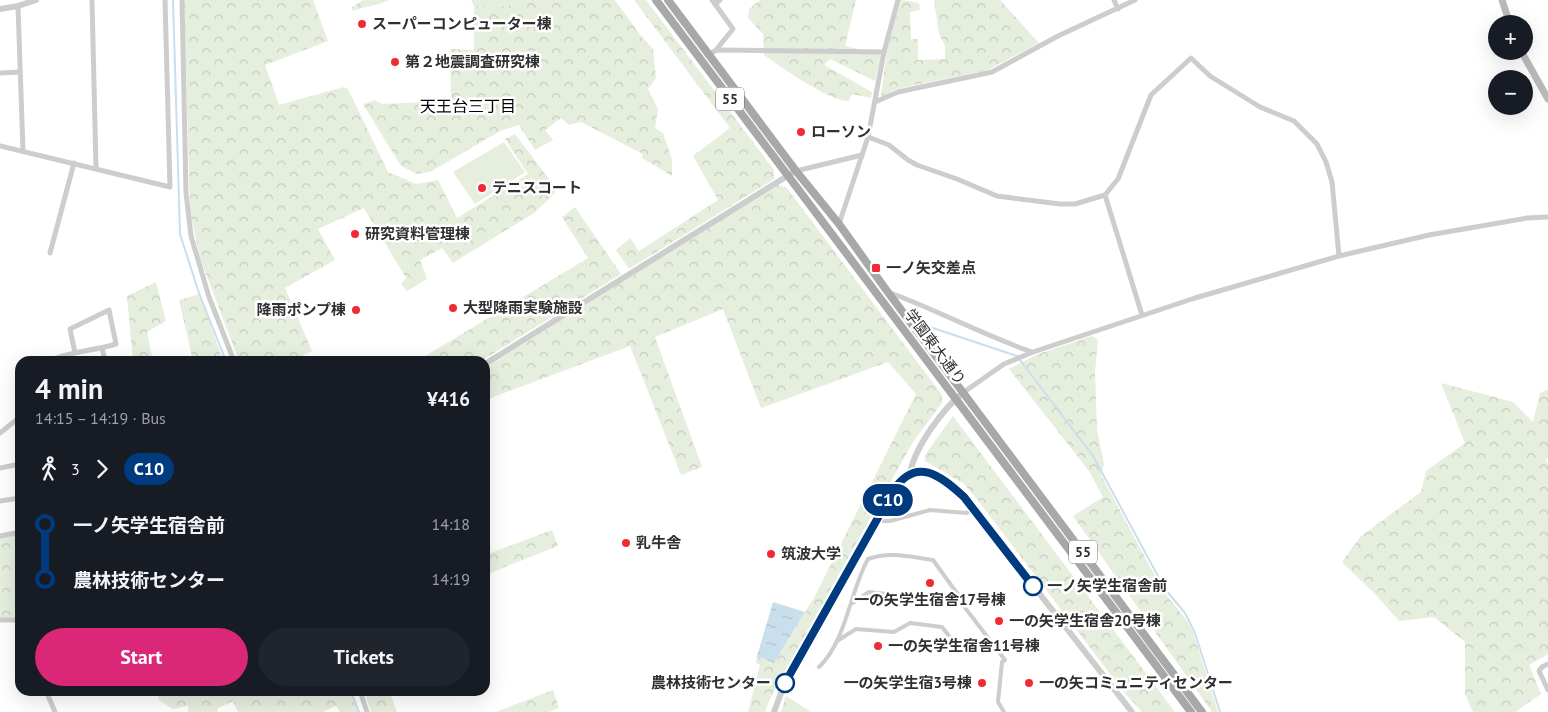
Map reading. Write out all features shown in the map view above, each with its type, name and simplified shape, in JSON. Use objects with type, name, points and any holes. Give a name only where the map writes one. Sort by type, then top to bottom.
[{"type":"main road","name":"学園東大通り","points":[[656,0],[1190,712]]},
{"type":"main road","name":"学園東大通り","points":[[668,0],[712,53],[796,171],[839,224],[887,292],[964,392],[1202,712]]},
{"type":"main road","points":[[1505,1],[1508,15]]},
{"type":"main road","points":[[1526,60],[1548,99]]},
{"type":"street","points":[[0,9],[36,0]]},
{"type":"street","points":[[92,0],[96,168]]},
{"type":"street","points":[[0,146],[170,187],[165,0]]},
{"type":"street","points":[[182,0],[186,193],[191,236],[209,297],[232,356]]},
{"type":"street","points":[[839,224],[868,137],[884,52],[898,0]]},
{"type":"street","points":[[1114,0],[1118,8]]},
{"type":"street","points":[[875,102],[898,92],[992,72],[1058,36],[1135,0]]},
{"type":"street","points":[[712,53],[733,29],[716,1]]},
{"type":"street","points":[[18,6],[23,151]]},
{"type":"street","points":[[712,53],[884,52]]},
{"type":"street","points":[[868,137],[889,145],[917,165],[997,196],[1060,204],[1075,204],[1105,195],[1118,179],[1151,95],[1192,58],[1210,76],[1260,107],[1294,121],[1317,144],[1326,162],[1332,182],[1339,256]]},
{"type":"street","points":[[0,73],[20,72]]},
{"type":"street","points":[[490,361],[788,175],[796,171],[862,156]]},
{"type":"street","points":[[50,253],[74,163]]},
{"type":"street","points":[[1105,195],[1142,315]]},
{"type":"street","points":[[910,473],[912,461],[918,449],[956,398],[1004,364],[1033,352],[1142,315],[1339,256],[1429,235],[1527,218],[1548,217]]},
{"type":"street","points":[[887,292],[916,302],[1008,344],[1033,352]]},
{"type":"street","points":[[59,356],[102,348],[116,344],[109,310],[70,329],[75,353]]},
{"type":"street","points":[[102,348],[104,356]]},
{"type":"street","points":[[0,433],[15,422]]},
{"type":"street","points":[[0,468],[15,465]]},
{"type":"street","points":[[774,712],[784,685],[893,491],[902,479],[910,473],[920,472],[933,474],[955,488],[1132,712]]},
{"type":"street","points":[[0,501],[15,499]]},
{"type":"street","points":[[884,521],[930,510],[966,513],[974,510]]},
{"type":"street","points":[[0,536],[15,533]]},
{"type":"street","points":[[819,667],[828,658],[836,642],[860,573],[868,559],[880,554],[890,554],[933,560],[1005,660],[1002,662],[998,702],[1004,712]]},
{"type":"street","points":[[850,605],[869,592],[957,602],[964,605]]},
{"type":"street","points":[[0,620],[15,620]]},
{"type":"street","points":[[836,642],[856,629],[894,632],[910,623],[942,627],[954,641],[986,645],[991,641]]},
{"type":"street","points":[[1548,664],[1539,671],[1548,690]]},
{"type":"street","points":[[48,696],[55,712]]},
{"type":"street","points":[[362,696],[367,712]]},
{"type":"green space","points":[[184,0],[313,0],[328,41],[265,65],[279,105],[344,87],[348,89],[388,172],[416,184],[438,180],[457,218],[528,174],[505,139],[515,134],[555,187],[555,193],[534,213],[453,263],[442,248],[420,260],[427,279],[407,291],[401,284],[406,278],[364,208],[318,229],[335,260],[285,288],[312,351],[302,356],[237,356],[200,258],[190,211]]},
{"type":"green space","points":[[363,0],[389,0],[353,11],[351,8]]},
{"type":"green space","points":[[471,0],[537,0],[506,5],[474,6]]},
{"type":"green space","points":[[537,0],[615,0],[641,36],[653,49],[656,78],[648,89],[658,109],[655,128],[663,133],[672,159],[672,176],[642,158],[643,154],[581,122],[569,125],[561,118],[545,130],[553,140],[535,150],[519,125],[500,131],[430,172],[417,174],[401,166],[363,104],[375,100],[382,104],[451,101],[450,49],[474,50],[474,6],[506,5]]},
{"type":"green space","points":[[634,0],[646,0],[774,170],[774,179],[629,269],[616,250],[630,238],[639,251],[718,200],[693,156],[730,128]]},
{"type":"green space","points":[[760,0],[856,0],[845,46],[881,55],[875,81],[830,59],[824,65],[872,92],[871,98],[852,94],[849,101],[830,96],[806,83],[764,55],[763,34],[748,18],[749,9]]},
{"type":"green space","points":[[901,0],[919,3],[920,10],[910,12],[911,39],[918,39],[918,60],[945,59],[945,46],[939,34],[934,0],[1000,0],[1039,43],[988,70],[910,86],[881,96],[887,51]]},
{"type":"green space","name":"テニスコート","points":[[504,142],[525,172],[475,204],[453,172]]},
{"type":"green space","points":[[778,185],[787,188],[942,395],[942,403],[913,442],[786,669],[765,712],[748,712],[760,665],[756,663],[757,656],[774,663],[815,596],[916,394],[888,362],[761,408],[723,309],[655,337],[702,467],[681,475],[630,346],[490,398],[490,365]]},
{"type":"green space","points":[[575,207],[621,274],[489,356],[425,356],[588,258],[562,217]]},
{"type":"green space","points":[[156,282],[166,321],[147,332],[152,356],[133,356],[127,296]]},
{"type":"green space","points":[[200,294],[221,356],[192,356],[179,300]]},
{"type":"green space","points":[[1092,336],[1098,340],[1095,372],[1097,430],[1104,464],[1101,475],[1163,591],[1185,618],[1193,632],[1218,712],[1212,712],[1073,516],[1103,497],[1089,471],[1009,369],[1038,354]]},
{"type":"green space","points":[[1441,383],[1513,402],[1533,422],[1540,393],[1548,389],[1548,458],[1546,460],[1548,465],[1548,654],[1529,665],[1541,694],[1515,712],[1473,712],[1465,694],[1465,642],[1434,617],[1399,621],[1342,562],[1360,537],[1421,492],[1426,471],[1465,443]]},
{"type":"green space","points":[[953,416],[1175,712],[1142,712],[1123,691],[977,499],[964,484],[925,461],[925,455]]},
{"type":"green space","points":[[552,530],[558,546],[490,573],[490,553]]},
{"type":"green space","points":[[15,535],[15,617],[0,618],[0,538]]},
{"type":"green space","points":[[553,690],[559,708],[549,712],[496,712]]},
{"type":"green space","points":[[158,696],[353,696],[358,712],[340,712],[336,706],[323,712],[238,712],[233,701],[218,708],[217,712],[188,712],[188,706],[173,709],[159,700]]},
{"type":"green space","points":[[366,696],[391,696],[397,712],[371,712]]},
{"type":"green space","points":[[786,696],[808,710],[810,712],[781,712]]},
{"type":"water","points":[[773,602],[805,612],[774,663],[757,656]]},
{"type":"waterway","points":[[173,0],[180,234],[199,293],[224,356]]},
{"type":"waterway","points":[[930,327],[1017,356],[1093,456],[1165,589],[1185,613],[1195,633],[1220,712]]},
{"type":"waterway","points":[[353,696],[359,712]]},
{"type":"bus line","name":"C10","points":[[785,683],[893,491],[902,479],[915,471],[933,474],[955,488],[1033,586]]},
{"type":"place","name":"スーパーコンピューター棟","points":[[362,24]]},
{"type":"place","name":"第２地震調査研究棟","points":[[395,62]]},
{"type":"place","name":"ローソン","points":[[801,132]]},
{"type":"place","name":"テニスコート","points":[[482,188]]},
{"type":"place","name":"研究資料管理棟","points":[[355,234]]},
{"type":"place","name":"一ノ矢交差点","points":[[876,268]]},
{"type":"place","name":"大型降雨実験施設","points":[[453,308]]},
{"type":"place","name":"降雨ポンプ棟","points":[[356,310]]},
{"type":"place","name":"乳牛舎","points":[[626,543]]},
{"type":"place","name":"筑波大学","points":[[771,554]]},
{"type":"place","name":"一の矢学生宿舎17号棟","points":[[930,583]]},
{"type":"place","name":"一ノ矢学生宿舎前","points":[[1033,586]]},
{"type":"place","name":"一の矢学生宿舎20号棟","points":[[999,621]]},
{"type":"place","name":"一の矢学生宿舎11号棟","points":[[878,646]]},
{"type":"place","name":"農林技術センター","points":[[785,683]]},
{"type":"place","name":"一の矢学生宿3号棟","points":[[982,683]]},
{"type":"place","name":"一の矢コミュニティセンター","points":[[1029,683]]},
{"type":"district","name":"天王台三丁目","points":[[468,106]]}]
